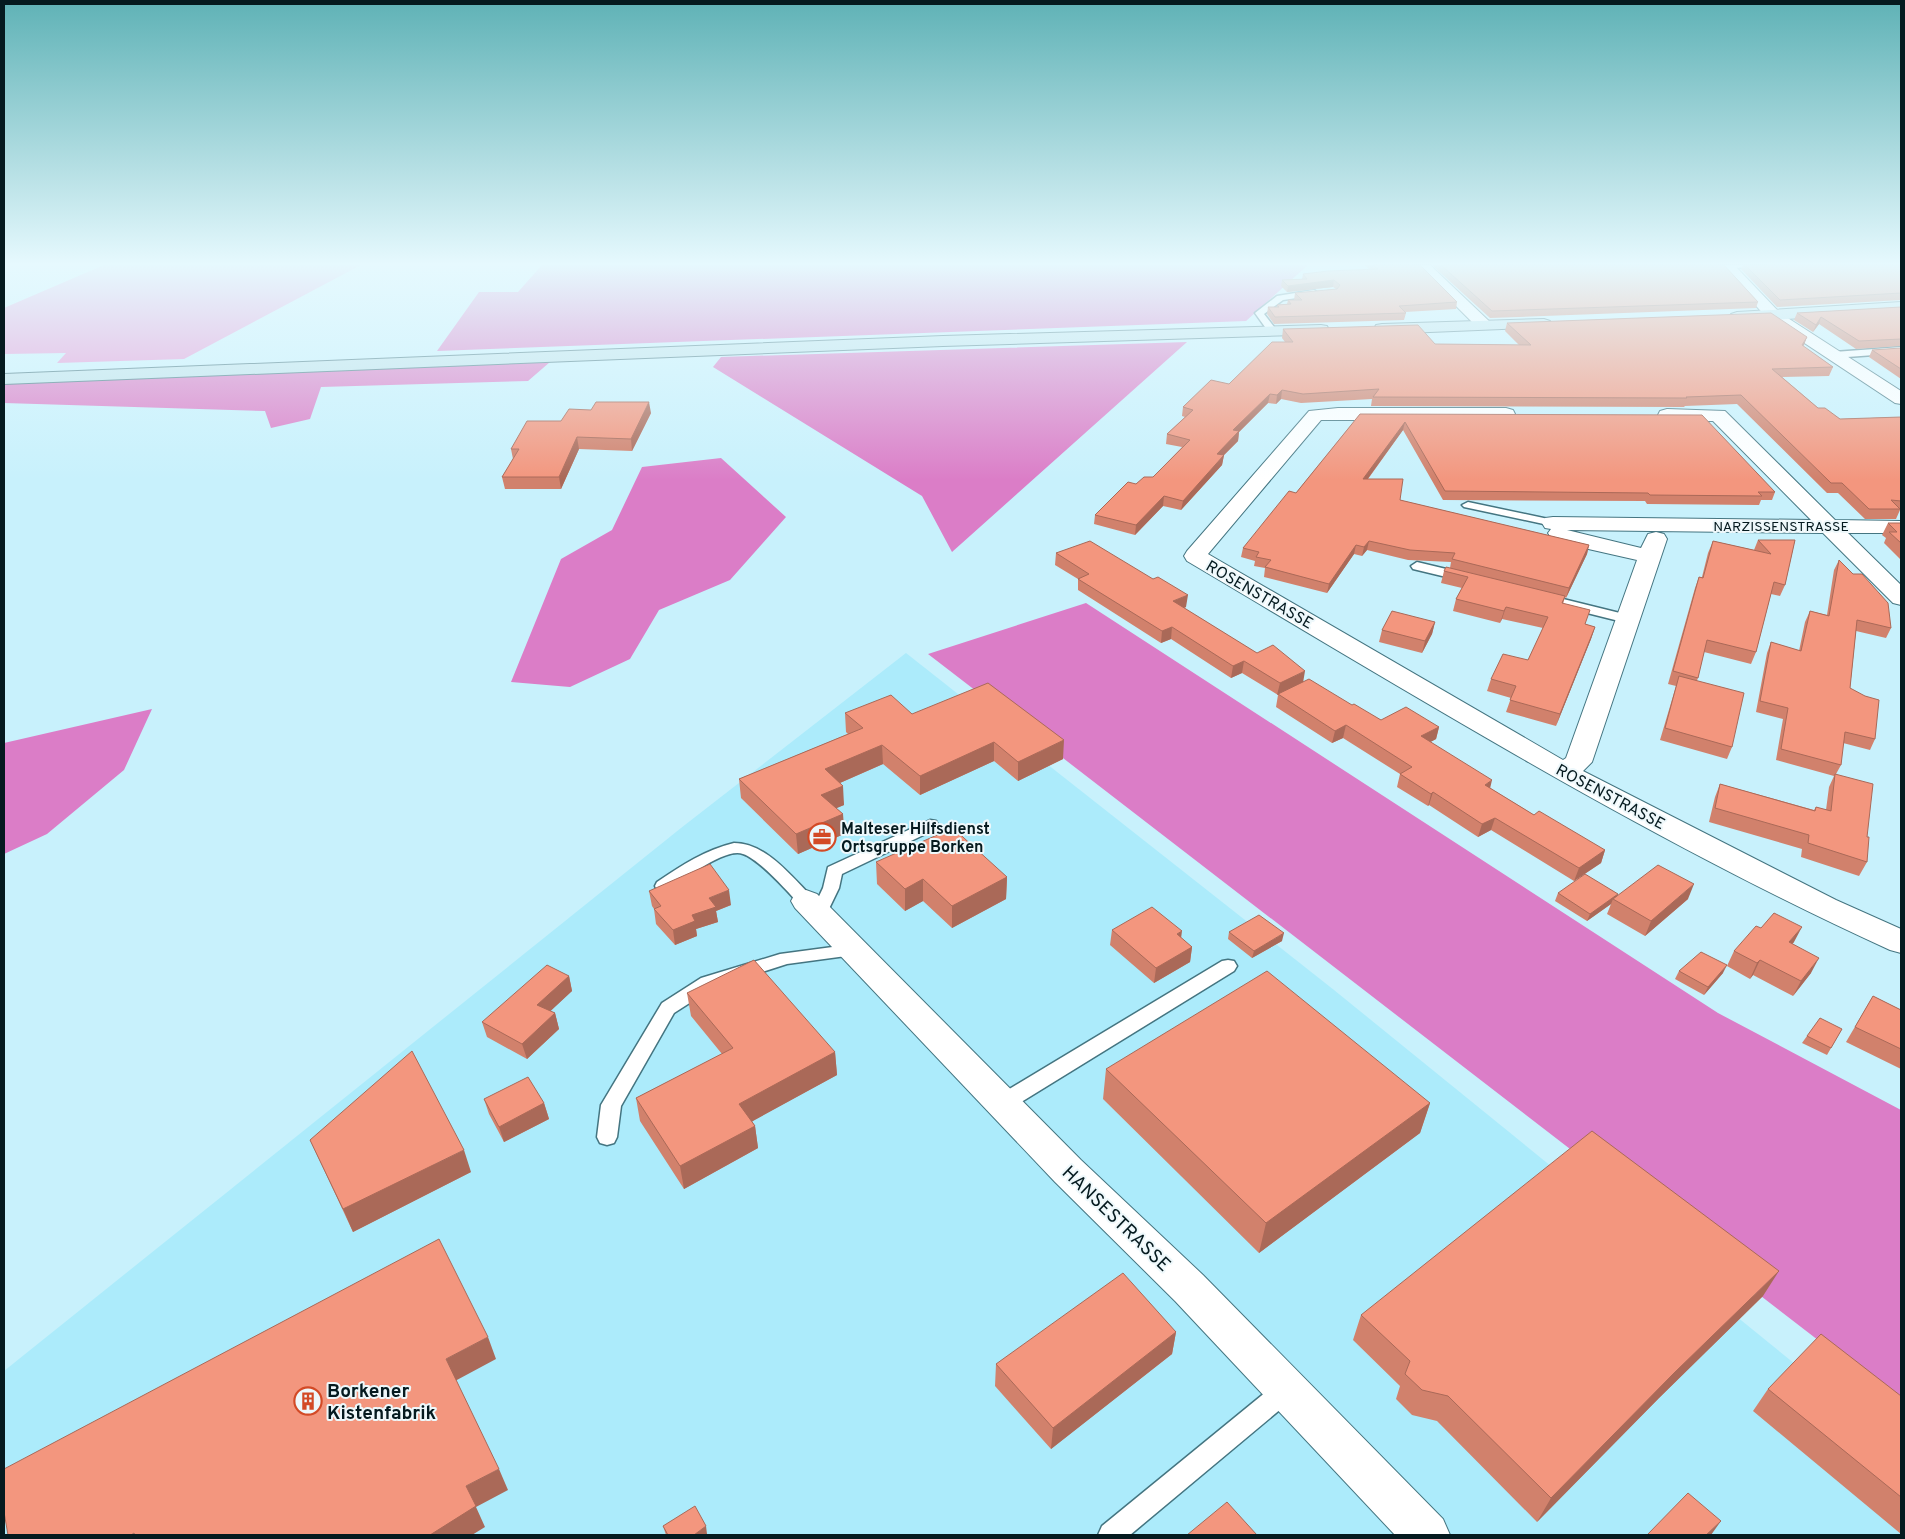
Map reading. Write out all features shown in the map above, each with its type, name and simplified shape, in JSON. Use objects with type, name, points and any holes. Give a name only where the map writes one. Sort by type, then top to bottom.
[{"type":"street","points":[[4,379],[943,341],[1096,337]]},
{"type":"street","points":[[1806,337],[1901,399]]},
{"type":"street","name":"ROSENSTRASSE","points":[[1530,414],[1316,415],[1195,556],[1564,772],[1825,908],[1899,935]]},
{"type":"street","points":[[1649,415],[1718,416],[1901,598]]},
{"type":"street","name":"NARZISSENSTRASSE","points":[[1553,524],[1901,527]]},
{"type":"street","name":"NARZISSENSTRASSE","points":[[1553,524],[1561,536],[1649,556]]},
{"type":"street","points":[[1564,772],[1578,762],[1661,526]]},
{"type":"street","name":"HANSESTRASSE","points":[[812,907],[1068,1171],[1189,1288],[1427,1535]]},
{"type":"lane","points":[[1834,355],[1901,350]]},
{"type":"lane","name":"NARZISSENSTRASSE","points":[[1468,505],[1553,524]]},
{"type":"lane","points":[[1417,566],[1474,580]]},
{"type":"lane","points":[[1531,594],[1627,619]]},
{"type":"lane","points":[[663,886],[706,859],[728,849],[745,848],[771,866],[812,907],[831,888],[834,871],[930,825]]},
{"type":"lane","points":[[607,1137],[610,1105],[668,1008],[707,983],[786,958],[855,950]]},
{"type":"lane","points":[[1003,1103],[1228,966]]},
{"type":"lane","points":[[1111,1535],[1287,1389]]},
{"type":"shaded area","points":[[4,337],[226,337],[184,359],[57,363],[66,353],[4,354]]},
{"type":"shaded area","points":[[447,337],[819,337],[437,351]]},
{"type":"shaded area","points":[[1187,342],[952,552],[922,496],[713,367],[721,357]]},
{"type":"shaded area","points":[[550,362],[528,381],[321,387],[310,419],[271,428],[265,411],[4,403],[4,383]]},
{"type":"shaded area","points":[[721,458],[786,517],[730,580],[659,610],[630,659],[570,687],[511,682],[561,559],[612,530],[642,467]]},
{"type":"shaded area","points":[[1086,603],[1718,1013],[1901,1110],[1901,1404],[928,654]]},
{"type":"shaded area","points":[[906,653],[1334,990],[1901,1450],[1901,1535],[4,1535],[4,1371],[681,828]]},
{"type":"shaded area","points":[[152,709],[124,770],[47,834],[4,854],[4,743]]},
{"type":"building","points":[[1289,337],[1429,337],[1435,344],[1531,345],[1522,337],[1807,337],[1802,345],[1833,367],[1772,369],[1818,408],[1825,408],[1840,419],[1901,417],[1901,501],[1891,500],[1900,509],[1869,509],[1842,483],[1831,483],[1741,395],[1687,398],[1373,397],[1379,389],[1303,394],[1282,390],[1277,395],[1270,394],[1233,430],[1239,431],[1217,454],[1224,455],[1183,501],[1164,496],[1136,525],[1095,515],[1128,482],[1136,484],[1144,477],[1153,477],[1190,440],[1167,434],[1193,410],[1183,407],[1211,380],[1229,384],[1272,342],[1293,342]]},
{"type":"building","points":[[1852,337],[1901,337],[1901,339],[1859,341]]},
{"type":"building","points":[[1901,348],[1901,369],[1872,350]]},
{"type":"building","points":[[596,402],[649,402],[631,439],[577,437],[559,477],[502,477],[519,449],[511,449],[527,421],[561,421],[569,409],[591,410]]},
{"type":"building","points":[[1360,414],[1702,415],[1775,492],[1758,492],[1762,496],[1445,491],[1405,422],[1363,479],[1403,479],[1400,500],[1589,545],[1569,588],[1452,559],[1455,553],[1410,550],[1369,541],[1364,547],[1356,545],[1329,584],[1265,567],[1271,560],[1256,557],[1259,552],[1243,548],[1289,491],[1296,493]]},
{"type":"building","points":[[1888,523],[1901,523],[1901,543],[1889,532],[1897,532]]},
{"type":"building","points":[[1758,540],[1795,540],[1785,585],[1774,582],[1756,652],[1707,640],[1698,678],[1673,671],[1699,577],[1703,578],[1713,541],[1771,554]]},
{"type":"building","points":[[1090,541],[1153,579],[1158,577],[1188,595],[1173,601],[1257,653],[1273,645],[1305,671],[1280,683],[1244,661],[1233,666],[1172,627],[1162,631],[1078,579],[1089,574],[1056,553]]},
{"type":"building","points":[[1839,560],[1853,574],[1862,574],[1888,603],[1891,628],[1857,620],[1850,688],[1865,696],[1879,700],[1875,739],[1845,732],[1841,765],[1781,749],[1788,708],[1760,701],[1771,642],[1801,651],[1810,611],[1829,616]]},
{"type":"building","points":[[1446,567],[1565,596],[1562,603],[1590,610],[1585,624],[1595,627],[1560,714],[1510,700],[1516,686],[1491,679],[1503,654],[1528,660],[1548,617],[1506,607],[1504,611],[1456,599],[1468,577],[1444,571]]},
{"type":"building","points":[[1392,611],[1435,622],[1425,641],[1382,630]]},
{"type":"building","points":[[1679,676],[1744,693],[1732,747],[1665,728]]},
{"type":"building","points":[[1309,679],[1381,720],[1406,707],[1439,727],[1421,736],[1492,780],[1485,785],[1534,815],[1539,811],[1605,850],[1579,868],[1495,818],[1482,824],[1433,792],[1431,794],[1400,774],[1412,767],[1346,725],[1335,731],[1278,694]]},
{"type":"building","points":[[988,683],[1064,740],[1018,762],[994,742],[920,776],[882,745],[825,769],[843,786],[821,795],[843,814],[796,834],[739,779],[863,728],[845,713],[891,695],[912,714]]},
{"type":"building","points":[[1835,774],[1873,784],[1867,837],[1869,837],[1867,862],[1808,843],[1809,835],[1715,808],[1720,784],[1815,811],[1816,807],[1831,811]]},
{"type":"building","points":[[953,828],[1007,877],[952,906],[923,879],[905,889],[876,862]]},
{"type":"building","points":[[710,864],[729,890],[709,898],[716,907],[692,915],[695,921],[673,930],[654,909],[661,906],[649,891]]},
{"type":"building","points":[[1658,865],[1694,884],[1651,921],[1613,899]]},
{"type":"building","points":[[1585,874],[1618,894],[1590,914],[1558,893]]},
{"type":"building","points":[[1152,907],[1182,931],[1177,934],[1192,947],[1156,968],[1112,930]]},
{"type":"building","points":[[1774,913],[1802,927],[1789,942],[1819,958],[1801,981],[1760,960],[1757,963],[1734,951],[1756,926],[1761,928]]},
{"type":"building","points":[[1259,915],[1284,933],[1254,951],[1229,932]]},
{"type":"building","points":[[1701,952],[1727,965],[1708,987],[1679,971]]},
{"type":"building","points":[[754,960],[835,1052],[739,1104],[755,1126],[680,1166],[636,1098],[733,1048],[687,993]]},
{"type":"building","points":[[547,965],[569,976],[537,1005],[555,1013],[522,1044],[482,1022]]},
{"type":"building","points":[[1267,971],[1430,1103],[1266,1223],[1106,1069]]},
{"type":"building","points":[[1873,996],[1901,1010],[1901,1049],[1855,1027]]},
{"type":"building","points":[[1820,1018],[1842,1029],[1831,1048],[1807,1036]]},
{"type":"building","points":[[412,1051],[464,1150],[343,1209],[310,1140]]},
{"type":"building","points":[[528,1077],[544,1103],[499,1127],[484,1099]]},
{"type":"building","points":[[1592,1131],[1779,1271],[1674,1373],[1551,1498],[1448,1396],[1422,1390],[1405,1374],[1410,1361],[1361,1315]]},
{"type":"building","name":"Borkener Kistenfabrik","points":[[439,1239],[488,1337],[446,1359],[499,1469],[466,1486],[476,1506],[430,1535],[135,1535],[134,1533],[131,1535],[8,1535],[4,1512],[4,1469]]},
{"type":"building","points":[[1123,1273],[1176,1332],[1053,1428],[996,1364]]},
{"type":"building","points":[[1821,1334],[1901,1396],[1901,1497],[1768,1389]]},
{"type":"building","points":[[1688,1493],[1721,1521],[1706,1535],[1647,1535]]},
{"type":"building","points":[[1227,1502],[1257,1535],[1187,1535]]},
{"type":"building","points":[[695,1506],[706,1526],[694,1535],[668,1535],[663,1526]]},
{"type":"place","name":"Malteser Hilfsdienst Ortsgruppe Borken","points":[[822,837]]},
{"type":"place","name":"Borkener Kistenfabrik","points":[[308,1401]]}]
